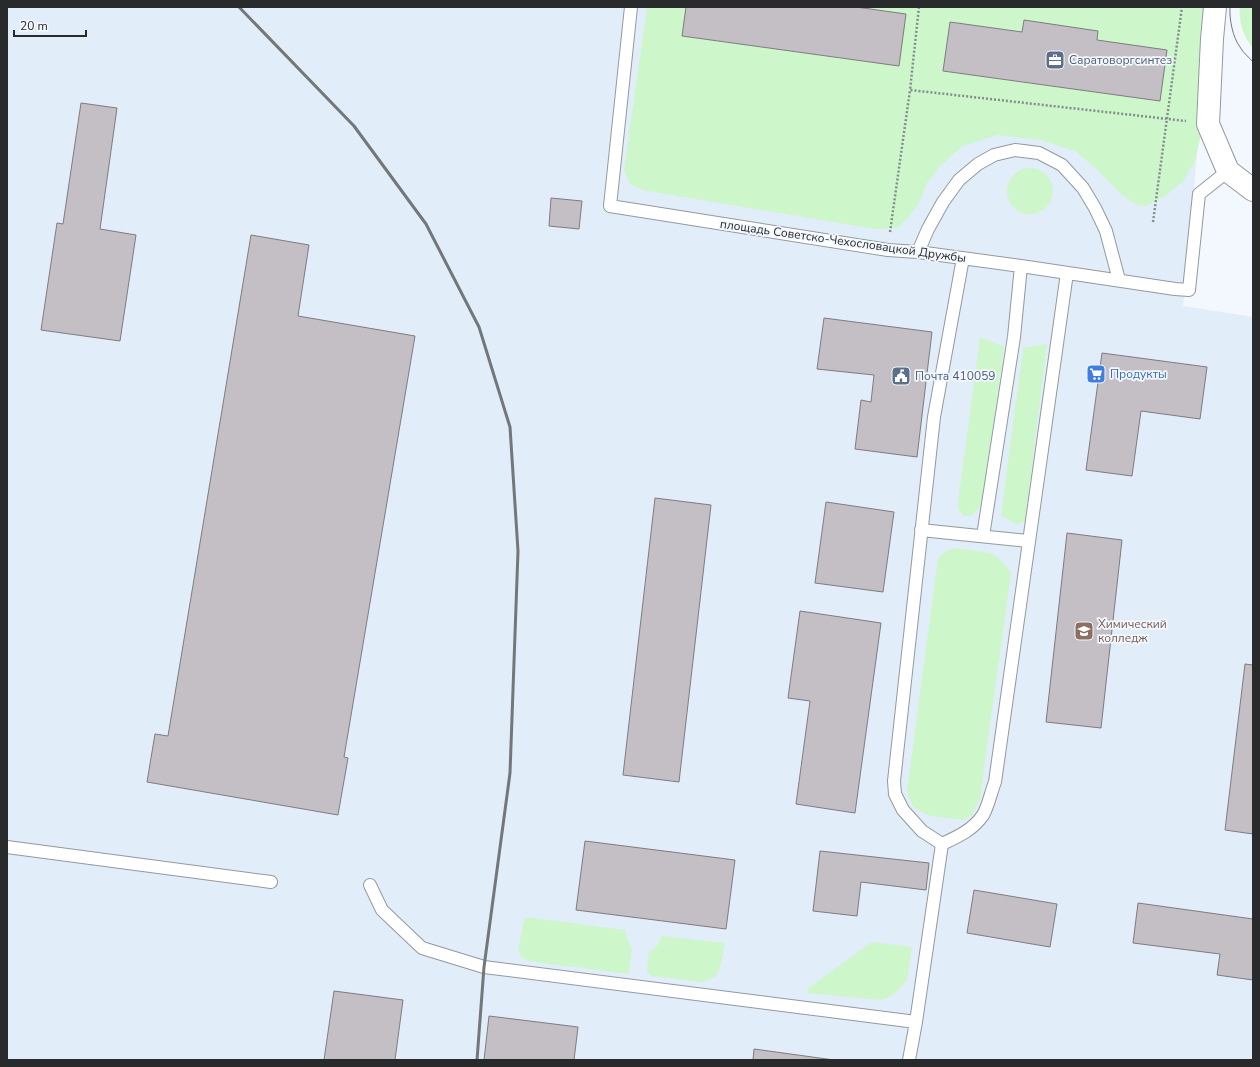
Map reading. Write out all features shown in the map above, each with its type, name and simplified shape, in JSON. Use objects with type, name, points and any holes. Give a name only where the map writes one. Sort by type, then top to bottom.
[{"type":"street","points":[[1215,7],[1208,124],[1228,171],[1253,190]]},
{"type":"lane","name":"площадь Советско-Чехословацкой Дружбы","points":[[631,7],[610,206],[888,250],[918,252],[1189,290],[1199,194],[1228,171]]},
{"type":"lane","points":[[918,252],[928,228],[943,202],[959,180],[978,164],[994,155],[1015,150],[1039,153],[1062,165],[1084,188],[1096,208],[1106,231],[1119,280]]},
{"type":"lane","points":[[942,844],[922,831],[903,810],[895,794],[894,781],[934,417],[963,258]]},
{"type":"lane","points":[[983,536],[1014,337],[1021,266]]},
{"type":"lane","points":[[942,844],[956,838],[972,828],[983,814],[995,782],[1067,273]]},
{"type":"lane","points":[[921,530],[1028,541]]},
{"type":"lane","points":[[909,1060],[942,844]]},
{"type":"lane","points":[[7,847],[271,882]]},
{"type":"lane","points":[[370,885],[382,910],[422,948],[484,967],[916,1022]]},
{"type":"path","points":[[888,250],[910,90],[919,7]]},
{"type":"path","points":[[1153,222],[1182,7]]},
{"type":"path","points":[[910,90],[1208,124]]},
{"type":"shaded area","name":"Саратоворгсинтез","points":[[7,7],[1209,7],[1183,306],[1253,317],[1253,1060],[7,1060]]},
{"type":"green space","points":[[647,7],[1203,7],[1206,115],[1194,163],[1183,181],[1164,197],[1145,206],[1137,205],[1123,196],[1077,152],[1041,140],[997,135],[963,146],[941,165],[927,183],[919,203],[908,218],[897,228],[875,229],[642,190],[630,184],[624,169]]},
{"type":"green space","points":[[1240,7],[1253,7],[1253,48],[1242,29]]},
{"type":"green space","points":[[1026,168],[1034,168],[1043,172],[1049,178],[1053,191],[1049,204],[1043,210],[1034,214],[1026,214],[1017,210],[1011,204],[1007,195],[1007,187],[1011,178],[1017,172]]},
{"type":"green space","points":[[980,337],[1004,347],[982,505],[971,516],[963,516],[959,510],[958,503]]},
{"type":"green space","points":[[1047,344],[1025,521],[1017,525],[1001,515],[1023,348]]},
{"type":"green space","points":[[957,548],[991,553],[1003,562],[1011,573],[980,798],[972,815],[964,820],[930,816],[913,807],[907,791],[938,558],[946,551]]},
{"type":"green space","points":[[525,917],[625,930],[632,949],[629,974],[528,961],[521,957],[518,950]]},
{"type":"green space","points":[[662,936],[725,943],[720,968],[716,976],[703,982],[652,976],[647,971],[649,952],[657,946]]},
{"type":"green space","points":[[872,942],[912,947],[907,981],[893,995],[881,1000],[808,993],[807,989]]},
{"type":"building","points":[[686,7],[856,7],[906,14],[899,66],[682,36]]},
{"type":"building","name":"Саратоворгсинтез","points":[[1024,20],[1098,31],[1097,40],[1167,50],[1160,101],[943,71],[950,22],[1022,32]]},
{"type":"building","points":[[81,103],[117,108],[100,229],[136,235],[120,341],[41,330],[57,223],[63,224]]},
{"type":"building","points":[[551,198],[582,201],[579,229],[549,226]]},
{"type":"building","points":[[251,235],[309,245],[298,316],[415,336],[344,757],[348,758],[338,815],[147,782],[155,734],[168,736]]},
{"type":"building","points":[[824,318],[932,332],[917,457],[855,449],[861,400],[871,402],[874,375],[817,369]]},
{"type":"building","points":[[1102,353],[1207,367],[1200,419],[1141,411],[1132,476],[1086,470]]},
{"type":"building","points":[[655,498],[711,505],[679,782],[623,775]]},
{"type":"building","points":[[826,502],[894,512],[883,592],[815,583]]},
{"type":"building","name":"Химический колледж","points":[[1067,533],[1122,540],[1101,728],[1046,722]]},
{"type":"building","points":[[800,611],[881,623],[855,813],[796,804],[810,701],[788,698]]},
{"type":"building","points":[[1245,664],[1253,665],[1253,834],[1225,830]]},
{"type":"building","points":[[585,841],[735,860],[726,929],[576,910]]},
{"type":"building","points":[[820,851],[929,863],[926,890],[861,882],[857,916],[813,911]]},
{"type":"building","points":[[974,890],[1057,904],[1050,947],[967,933]]},
{"type":"building","points":[[1138,903],[1253,919],[1253,980],[1217,975],[1220,954],[1133,943]]},
{"type":"building","points":[[334,991],[403,1000],[395,1060],[324,1060]]},
{"type":"building","points":[[489,1016],[578,1027],[574,1060],[484,1060]]},
{"type":"building","points":[[754,1049],[834,1060],[753,1060]]},
{"type":"tram line","points":[[1230,7],[1231,23],[1235,39],[1253,62]]},
{"type":"railway","points":[[239,7],[354,126],[426,224],[479,327],[510,427],[518,551],[510,773],[484,967],[477,1060]]},
{"type":"place","name":"Саратоворгсинтез","points":[[1055,60]]},
{"type":"place","name":"Продукты","points":[[1096,374]]},
{"type":"place","name":"Почта 410059","points":[[901,376]]},
{"type":"place","name":"Химический колледж","points":[[1084,631]]}]
